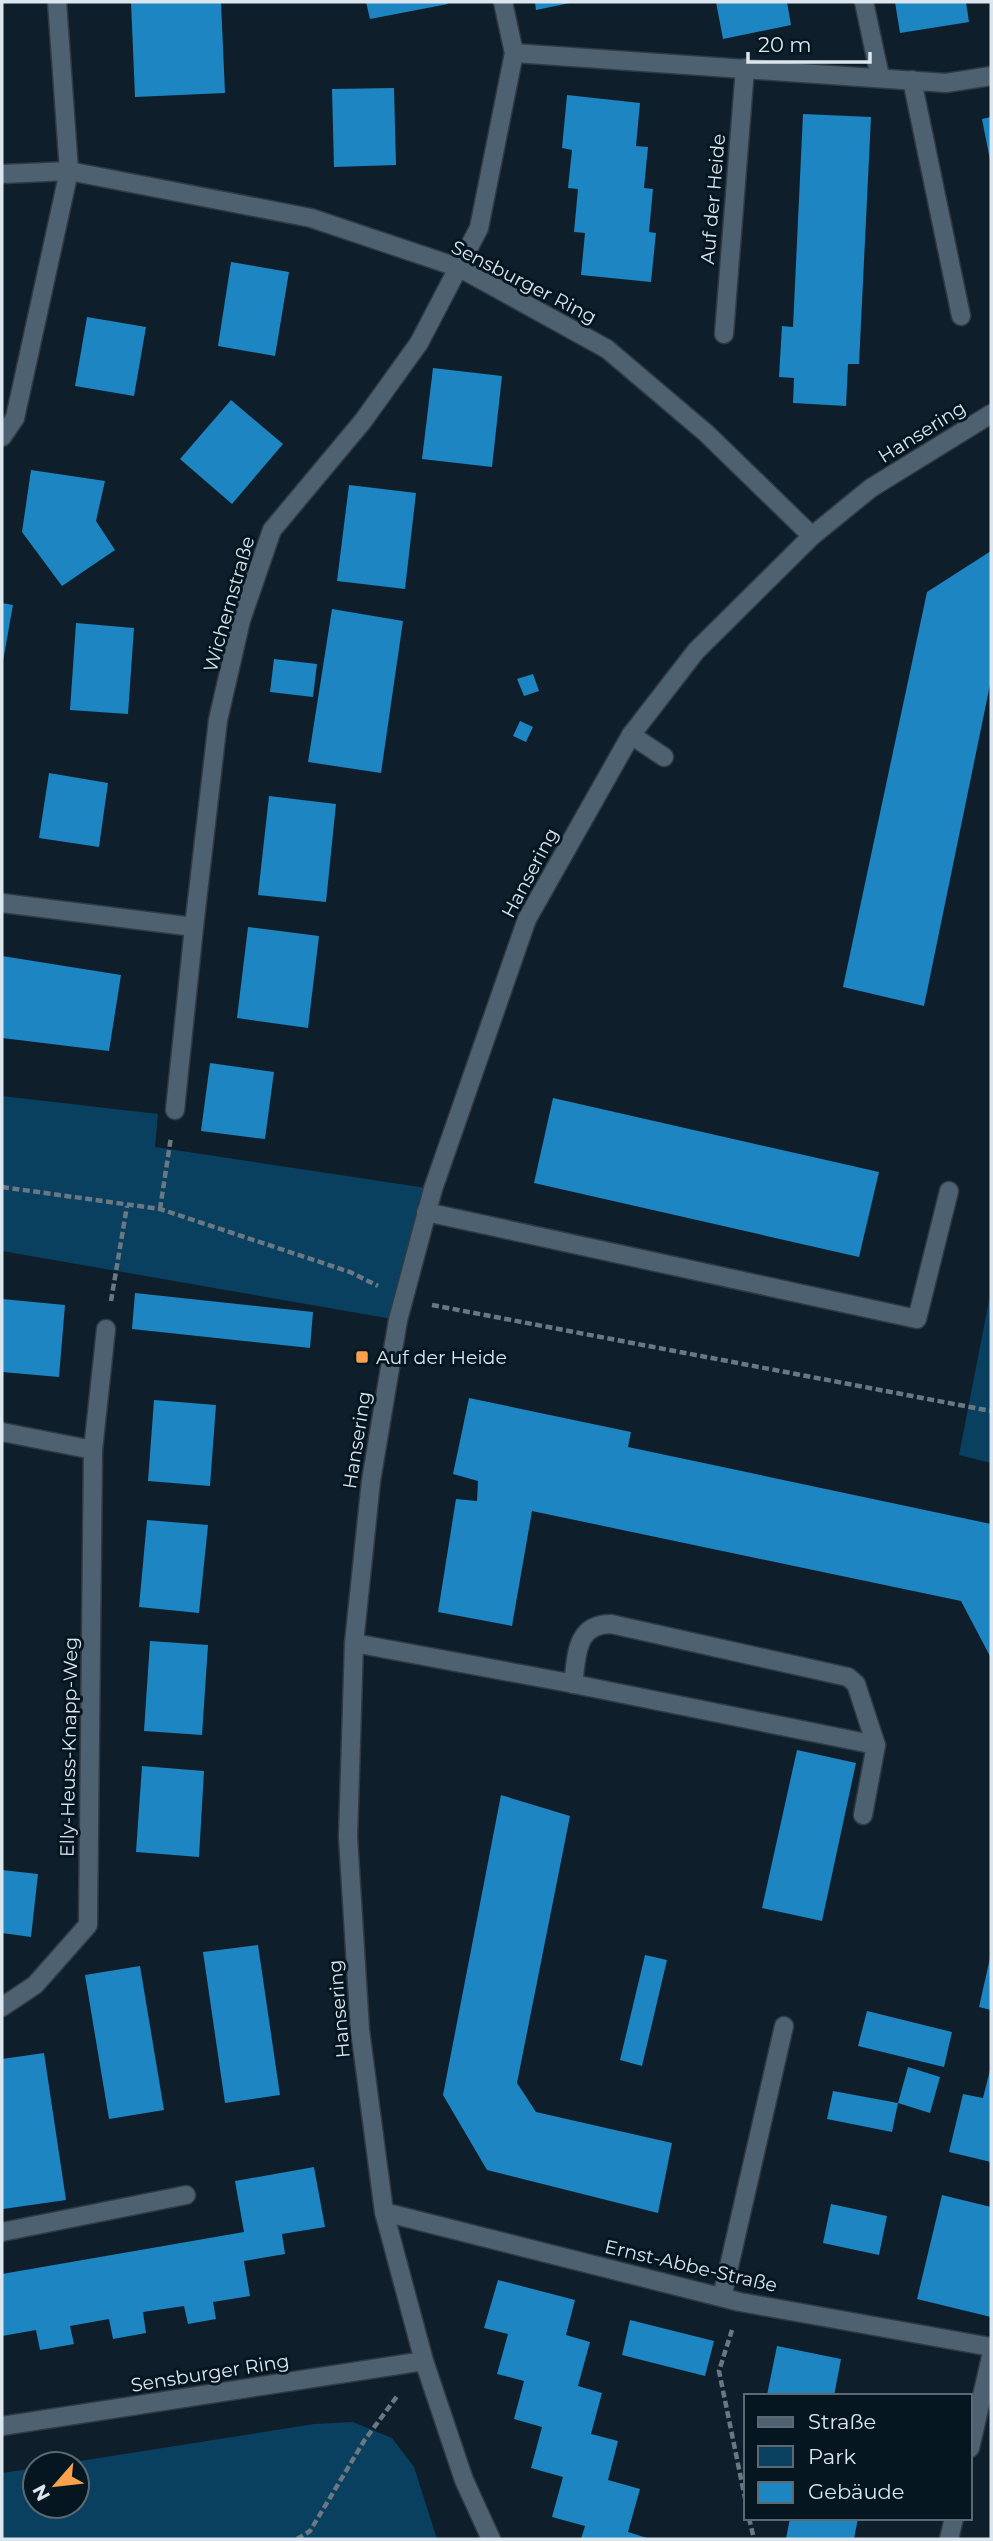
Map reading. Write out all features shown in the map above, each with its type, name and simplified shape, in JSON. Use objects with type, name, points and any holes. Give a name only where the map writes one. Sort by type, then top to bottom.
[{"type":"street","points":[[2,437],[15,418],[69,171],[57,2]]},
{"type":"street","points":[[460,268],[479,228],[514,53],[503,2]]},
{"type":"street","points":[[864,2],[880,77]]},
{"type":"street","points":[[514,53],[946,83],[991,76]]},
{"type":"street","name":"Auf der Heide","points":[[724,334],[745,68]]},
{"type":"street","points":[[912,80],[961,316]]},
{"type":"street","name":"Sensburger Ring","points":[[2,174],[69,171],[312,218],[460,268],[607,349],[706,433],[813,536]]},
{"type":"street","name":"Wichernstraße","points":[[175,1110],[218,720],[242,620],[272,530],[363,421],[419,343],[460,268]]},
{"type":"street","name":"Hansering","points":[[491,2539],[464,2480],[424,2361],[384,2212],[360,2031],[348,1837],[354,1643],[371,1481],[404,1299],[426,1212],[527,919],[631,735],[696,651],[813,536],[871,488],[991,414]]},
{"type":"street","points":[[631,735],[664,757]]},
{"type":"street","points":[[2,903],[194,927]]},
{"type":"street","points":[[426,1212],[917,1319],[948,1191]]},
{"type":"street","name":"Elly-Heuss-Knapp-Weg","points":[[2,2007],[35,1985],[88,1925],[93,1450],[106,1329]]},
{"type":"street","points":[[2,1432],[93,1450]]},
{"type":"street","points":[[573,1684],[580,1640],[587,1629],[598,1624],[611,1624],[848,1677],[856,1684],[876,1745],[863,1815]]},
{"type":"street","points":[[354,1643],[876,1745]]},
{"type":"street","points":[[722,2297],[784,2026]]},
{"type":"street","points":[[2,2232],[186,2195]]},
{"type":"street","name":"Ernst-Abbe-Straße","points":[[384,2212],[740,2302],[991,2347]]},
{"type":"street","points":[[972,2439],[991,2357]]},
{"type":"street","name":"Sensburger Ring","points":[[2,2426],[424,2361]]},
{"type":"street","points":[[949,2539],[954,2520]]},
{"type":"path","points":[[160,1209],[175,1110]]},
{"type":"path","points":[[2,1187],[160,1209],[350,1272],[404,1299],[991,1411]]},
{"type":"path","points":[[106,1329],[127,1206]]},
{"type":"path","points":[[740,2302],[719,2371],[744,2493]]},
{"type":"path","points":[[297,2539],[310,2531],[364,2441],[424,2361]]},
{"type":"path","points":[[750,2520],[754,2539]]},
{"type":"green space","points":[[2,1096],[158,1114],[155,1147],[433,1189],[398,1320],[2,1251]]},
{"type":"green space","points":[[991,1290],[991,1463],[959,1455]]},
{"type":"green space","points":[[353,2422],[392,2438],[414,2467],[437,2539],[2,2539],[2,2473],[21,2470],[21,2520],[91,2520],[91,2459],[314,2424]]},
{"type":"building","points":[[131,2],[221,2],[225,93],[135,97]]},
{"type":"building","points":[[366,2],[447,2],[448,4],[370,19]]},
{"type":"building","points":[[535,2],[570,2],[570,3],[536,10]]},
{"type":"building","points":[[716,2],[787,2],[791,25],[723,39]]},
{"type":"building","points":[[895,2],[966,2],[969,22],[900,33]]},
{"type":"building","points":[[394,88],[396,165],[334,167],[332,89]]},
{"type":"building","points":[[567,95],[640,103],[636,146],[648,147],[644,188],[653,189],[649,232],[656,233],[651,282],[581,275],[585,233],[574,232],[578,189],[568,188],[572,150],[562,148]]},
{"type":"building","points":[[803,114],[871,117],[859,364],[848,364],[846,406],[793,403],[794,378],[779,377],[782,326],[793,327]]},
{"type":"building","points":[[991,117],[991,160],[990,160],[982,119]]},
{"type":"building","points":[[231,262],[289,272],[275,356],[218,346]]},
{"type":"building","points":[[87,317],[146,327],[134,396],[75,386]]},
{"type":"building","points":[[433,368],[502,376],[492,467],[422,459]]},
{"type":"building","points":[[231,400],[283,444],[232,504],[180,459]]},
{"type":"building","points":[[31,470],[105,481],[96,521],[115,550],[62,586],[22,532]]},
{"type":"building","points":[[349,485],[416,493],[405,589],[337,581]]},
{"type":"building","points":[[991,551],[991,680],[924,1006],[843,987],[927,592]]},
{"type":"building","points":[[2,603],[13,605],[3,661],[2,661]]},
{"type":"building","points":[[332,609],[403,621],[381,773],[308,762]]},
{"type":"building","points":[[76,623],[134,628],[128,714],[70,710]]},
{"type":"building","points":[[274,659],[317,664],[313,697],[270,692]]},
{"type":"building","points":[[533,674],[539,691],[524,696],[517,679]]},
{"type":"building","points":[[520,721],[533,727],[526,742],[513,736]]},
{"type":"building","points":[[49,773],[108,783],[99,847],[39,838]]},
{"type":"building","points":[[269,796],[336,804],[326,902],[258,895]]},
{"type":"building","points":[[248,927],[319,936],[308,1028],[237,1018]]},
{"type":"building","points":[[2,956],[121,975],[109,1051],[2,1038]]},
{"type":"building","points":[[210,1063],[274,1072],[265,1139],[201,1131]]},
{"type":"building","points":[[553,1098],[879,1172],[859,1257],[534,1183]]},
{"type":"building","points":[[135,1293],[313,1312],[310,1348],[132,1329]]},
{"type":"building","points":[[2,1299],[65,1305],[59,1377],[2,1372]]},
{"type":"building","points":[[469,1398],[631,1432],[628,1447],[991,1524],[991,1658],[961,1601],[532,1511],[512,1626],[438,1612],[456,1499],[477,1501],[478,1481],[453,1474]]},
{"type":"building","points":[[154,1400],[216,1405],[210,1486],[148,1481]]},
{"type":"building","points":[[147,1520],[208,1525],[199,1613],[139,1607]]},
{"type":"building","points":[[150,1641],[208,1645],[202,1735],[144,1731]]},
{"type":"building","points":[[797,1750],[856,1763],[822,1921],[762,1908]]},
{"type":"building","points":[[142,1766],[204,1771],[199,1857],[136,1852]]},
{"type":"building","points":[[501,1795],[570,1816],[517,2083],[536,2112],[672,2143],[658,2213],[487,2170],[443,2095]]},
{"type":"building","points":[[2,1870],[38,1874],[31,1937],[2,1933]]},
{"type":"building","points":[[258,1945],[280,2095],[225,2103],[203,1952]]},
{"type":"building","points":[[645,1955],[667,1960],[642,2066],[620,2060]]},
{"type":"building","points":[[991,1958],[991,2010],[979,2007]]},
{"type":"building","points":[[140,1966],[164,2110],[109,2119],[85,1975]]},
{"type":"building","points":[[867,2011],[952,2032],[944,2067],[858,2046]]},
{"type":"building","points":[[44,2053],[66,2200],[3,2209],[2,2059]]},
{"type":"building","points":[[991,2066],[991,2162],[949,2152],[963,2094],[983,2098]]},
{"type":"building","points":[[908,2067],[940,2077],[930,2113],[898,2103]]},
{"type":"building","points":[[833,2091],[898,2103],[892,2132],[827,2119]]},
{"type":"building","points":[[314,2167],[325,2227],[282,2234],[285,2254],[244,2261],[250,2296],[213,2302],[216,2319],[188,2324],[184,2306],[143,2312],[146,2333],[113,2339],[109,2319],[70,2326],[74,2344],[40,2350],[36,2330],[2,2336],[2,2274],[244,2232],[235,2181]]},
{"type":"building","points":[[942,2195],[991,2207],[991,2317],[917,2299]]},
{"type":"building","points":[[831,2204],[887,2216],[879,2255],[823,2243]]},
{"type":"building","points":[[498,2280],[575,2300],[566,2335],[590,2342],[578,2386],[602,2393],[591,2434],[618,2441],[608,2480],[640,2489],[628,2532],[650,2539],[581,2539],[585,2526],[552,2517],[563,2477],[531,2468],[542,2427],[514,2419],[524,2381],[497,2374],[508,2334],[484,2328]]},
{"type":"building","points":[[630,2320],[714,2341],[705,2376],[622,2355]]},
{"type":"building","points":[[777,2346],[841,2359],[834,2394],[767,2394]]},
{"type":"building","points":[[790,2520],[858,2520],[854,2539],[786,2539]]},
{"type":"place","name":"Auf der Heide","points":[[362,1357]]}]
